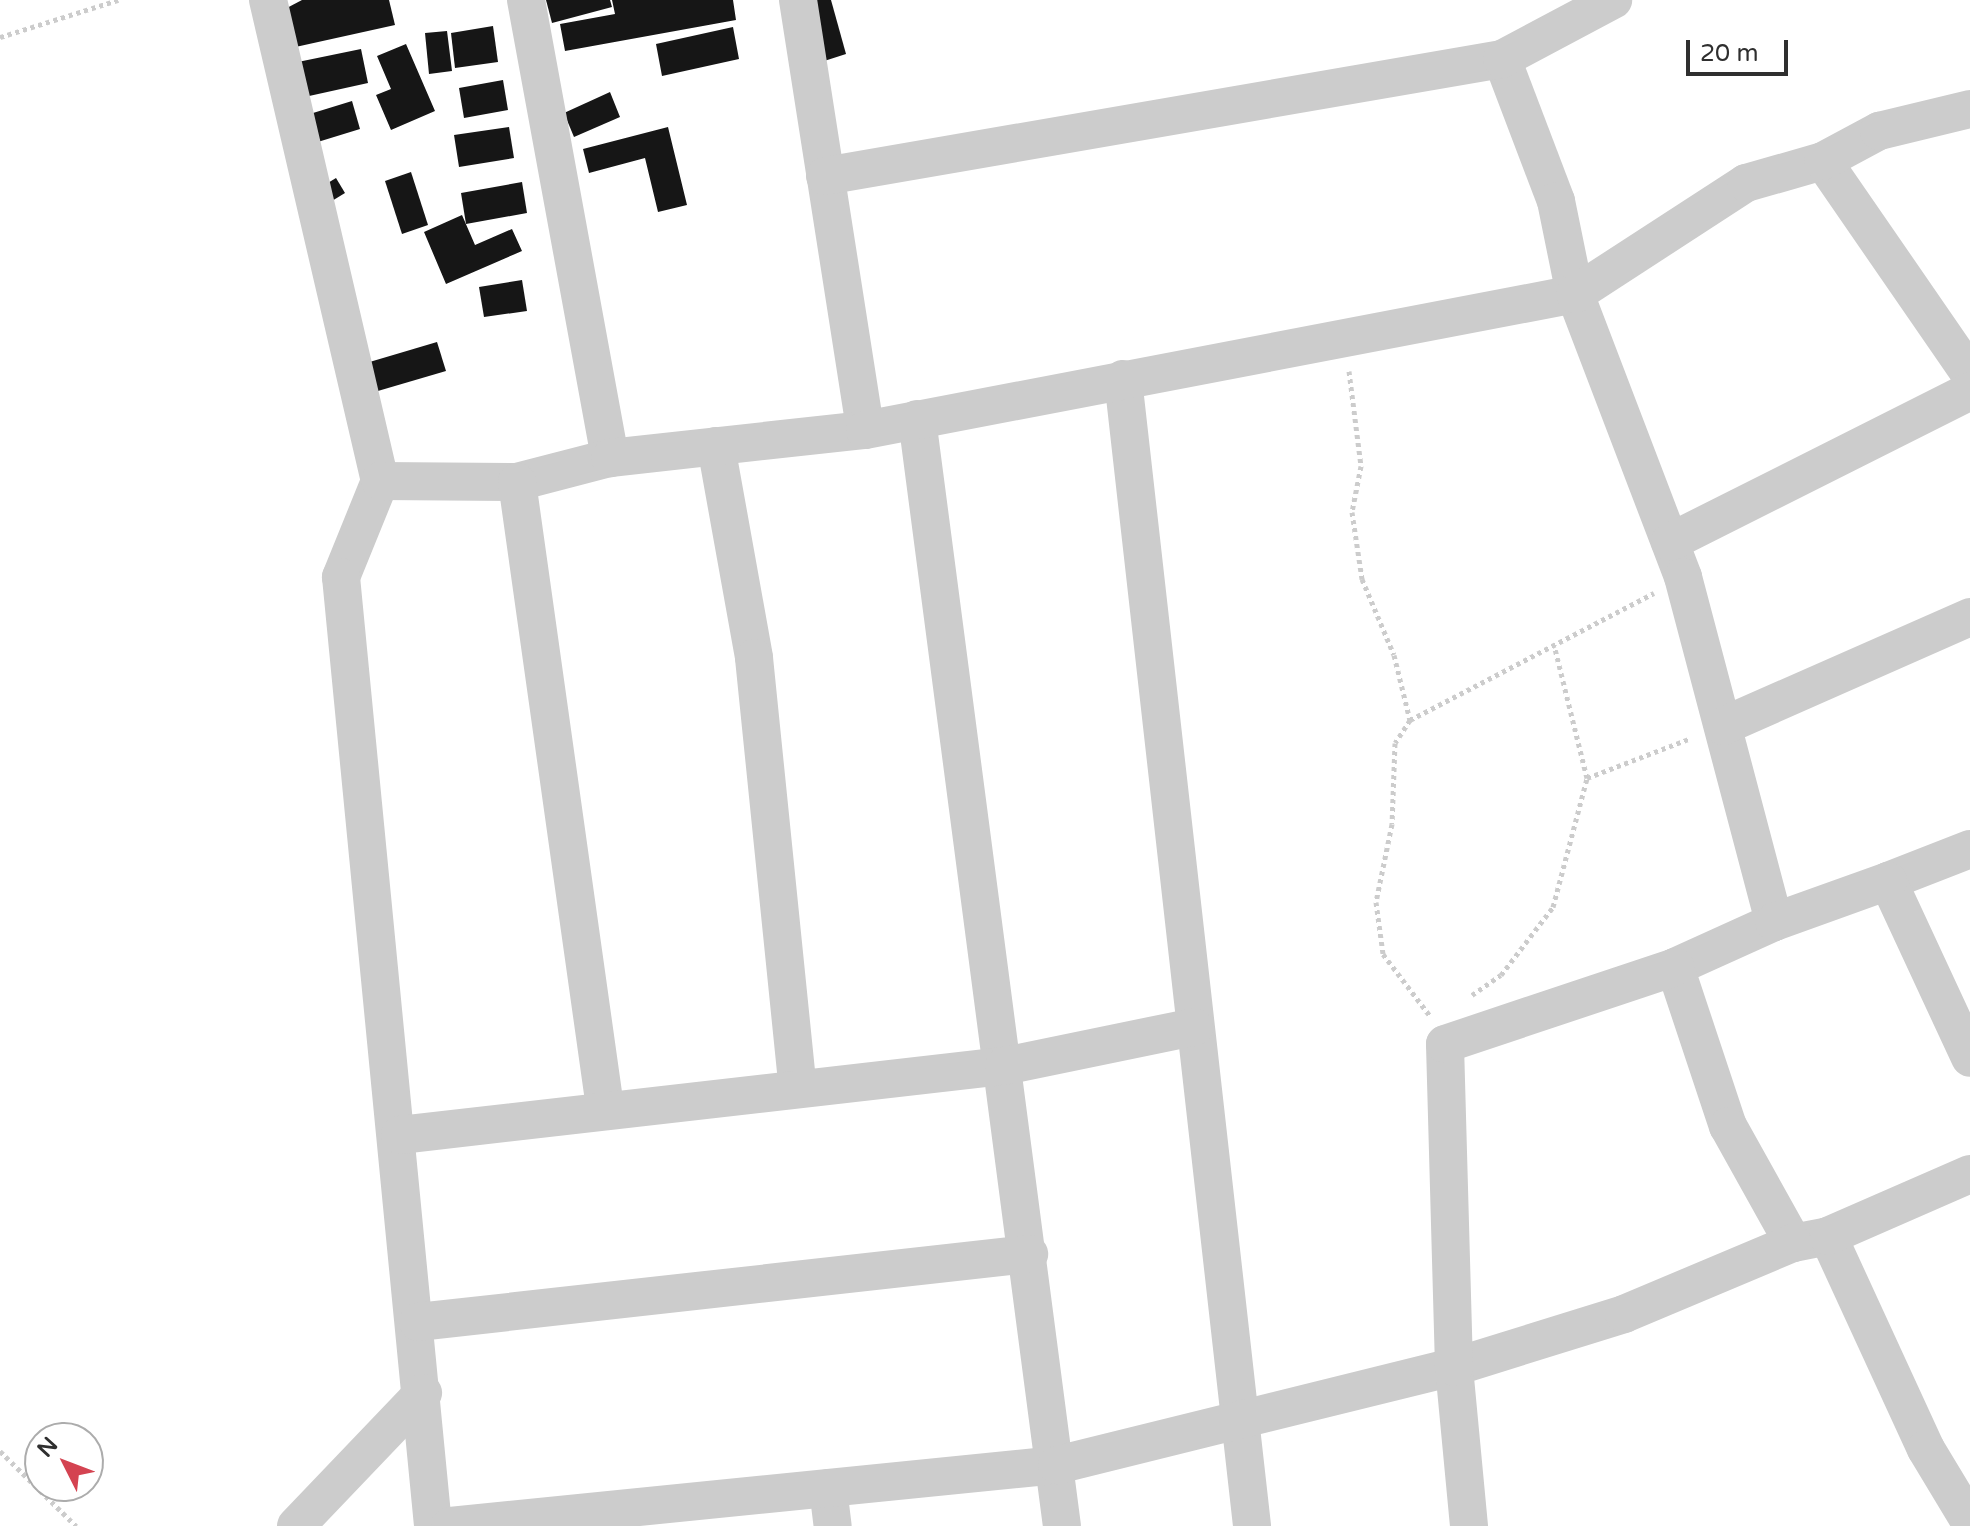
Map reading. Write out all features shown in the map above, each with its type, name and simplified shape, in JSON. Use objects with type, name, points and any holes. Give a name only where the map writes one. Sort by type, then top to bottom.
[{"type":"street","points":[[268,0],[380,481],[341,577],[400,1135],[433,1526]]},
{"type":"street","points":[[526,0],[610,458]]},
{"type":"street","points":[[798,0],[865,430]]},
{"type":"street","points":[[825,176],[1502,59],[1613,0]]},
{"type":"street","points":[[1502,59],[1556,201],[1575,294],[1683,577],[1774,922]]},
{"type":"street","points":[[380,481],[517,482],[610,458],[865,430],[1123,379],[1345,341],[1575,294],[1746,183],[1823,161],[1879,131],[1970,109]]},
{"type":"street","points":[[1823,161],[1970,374]]},
{"type":"street","points":[[1123,379],[1252,1526]]},
{"type":"street","points":[[1670,542],[1970,391]]},
{"type":"street","points":[[917,419],[1057,1465],[1062,1526]]},
{"type":"street","points":[[716,446],[754,658],[798,1088]]},
{"type":"street","points":[[517,482],[605,1107]]},
{"type":"street","points":[[1723,726],[1970,617]]},
{"type":"street","points":[[1469,1526],[1454,1367],[1445,1044],[1675,967],[1774,922],[1970,849]]},
{"type":"street","points":[[1888,881],[1970,1058]]},
{"type":"street","points":[[1675,967],[1728,1126],[1811,1240],[1926,1449],[1970,1522]]},
{"type":"street","points":[[400,1135],[605,1107],[1004,1066],[1194,1027]]},
{"type":"street","points":[[450,1526],[638,1517],[828,1488],[1057,1465],[1454,1367],[1624,1314],[1970,1174]]},
{"type":"street","points":[[418,1322],[1029,1254]]},
{"type":"street","points":[[296,1526],[423,1393]]},
{"type":"street","points":[[828,1488],[833,1526]]},
{"type":"path","points":[[0,37],[118,0]]},
{"type":"path","points":[[1345,341],[1361,466],[1352,512],[1362,579],[1394,655],[1410,720]]},
{"type":"path","points":[[1446,1013],[1435,1021],[1402,985],[1383,954],[1376,902],[1392,824],[1395,743],[1410,720],[1683,577]]},
{"type":"path","points":[[1457,1006],[1501,975],[1553,907],[1587,778],[1554,645]]},
{"type":"path","points":[[1587,778],[1723,726]]},
{"type":"path","points":[[0,1451],[76,1526]]},
{"type":"building","points":[[302,0],[389,0],[395,25],[291,48],[283,10]]},
{"type":"building","points":[[546,0],[610,0],[612,7],[552,23]]},
{"type":"building","points":[[612,0],[733,0],[736,20],[565,51],[560,24],[615,14]]},
{"type":"building","points":[[801,0],[831,0],[846,54],[818,63]]},
{"type":"building","points":[[493,26],[498,62],[455,68],[451,33]]},
{"type":"building","points":[[733,27],[739,59],[662,76],[656,44]]},
{"type":"building","points":[[447,31],[452,71],[429,74],[425,33]]},
{"type":"building","points":[[406,44],[435,111],[391,130],[376,95],[391,89],[377,56]]},
{"type":"building","points":[[361,49],[368,83],[300,98],[293,63]]},
{"type":"building","points":[[503,80],[508,110],[464,118],[459,88]]},
{"type":"building","points":[[610,92],[620,117],[574,137],[564,113]]},
{"type":"building","points":[[352,101],[360,129],[308,145],[300,117]]},
{"type":"building","points":[[509,127],[514,158],[459,167],[454,135]]},
{"type":"building","points":[[668,127],[687,205],[658,212],[645,158],[589,173],[583,149]]},
{"type":"building","points":[[411,172],[428,225],[402,234],[385,181]]},
{"type":"building","points":[[336,178],[345,193],[322,207],[313,192]]},
{"type":"building","points":[[522,182],[527,213],[466,224],[461,193]]},
{"type":"building","points":[[462,215],[475,245],[512,229],[522,251],[446,284],[424,232]]},
{"type":"building","points":[[522,280],[527,311],[484,317],[479,287]]},
{"type":"building","points":[[437,342],[446,371],[354,398],[346,369]]}]
